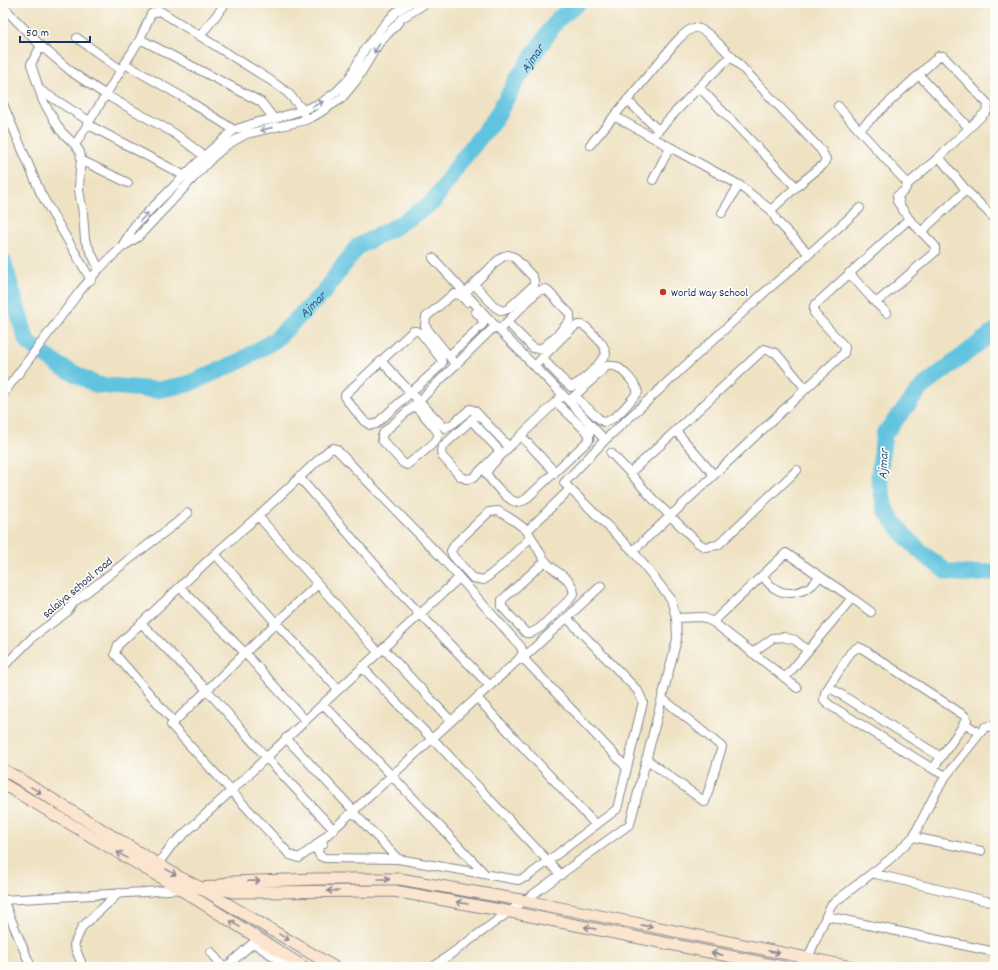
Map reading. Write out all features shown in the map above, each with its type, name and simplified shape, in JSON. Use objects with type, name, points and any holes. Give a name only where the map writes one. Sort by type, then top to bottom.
[{"type":"street","points":[[200,36],[226,3]]},
{"type":"street","points":[[396,12],[397,3]]},
{"type":"street","points":[[121,248],[136,225],[204,156],[234,130],[303,110],[321,103],[336,92],[348,79],[365,49],[384,25],[396,12],[410,3]]},
{"type":"street","points":[[3,394],[80,291],[99,269],[121,248],[138,237],[212,158],[227,145],[246,134],[306,120],[341,99],[356,81],[380,43],[402,18],[426,3]]},
{"type":"street","points":[[3,4],[10,14],[41,46],[73,73],[106,95],[174,133],[204,156]]},
{"type":"street","points":[[75,145],[140,40],[151,14],[160,11],[270,80],[288,93],[303,110],[306,120]]},
{"type":"street","points":[[396,12],[402,18]]},
{"type":"street","points":[[590,145],[674,43],[686,32],[694,28],[701,29],[731,56],[822,150],[826,159],[823,165],[771,210]]},
{"type":"street","points":[[77,38],[123,67],[186,99],[234,130]]},
{"type":"street","points":[[140,40],[261,102],[274,119]]},
{"type":"street","points":[[41,46],[31,64],[43,101],[60,130],[80,152],[82,160],[78,190],[84,213],[85,240],[99,269]]},
{"type":"street","points":[[652,137],[731,56]]},
{"type":"street","points":[[859,130],[940,56],[943,56],[988,104],[987,111],[897,196],[899,200],[897,201],[908,219],[934,246],[935,252],[876,303]]},
{"type":"street","points":[[919,74],[969,128]]},
{"type":"street","points":[[700,87],[796,187]]},
{"type":"street","points":[[40,90],[88,123],[185,176]]},
{"type":"street","points":[[627,100],[658,130]]},
{"type":"street","points":[[3,104],[41,194],[91,280]]},
{"type":"street","points":[[838,106],[908,184]]},
{"type":"street","points":[[614,116],[739,185],[771,210],[777,221],[809,254]]},
{"type":"street","points":[[653,180],[670,147]]},
{"type":"street","points":[[939,157],[966,190],[995,219]]},
{"type":"street","points":[[82,160],[128,183]]},
{"type":"street","points":[[722,213],[739,185]]},
{"type":"street","points":[[921,232],[966,190]]},
{"type":"street","points":[[433,967],[562,875],[630,824],[677,639],[676,618],[671,599],[633,551],[564,483],[605,440],[860,208]]},
{"type":"street","points":[[633,551],[844,353],[845,347],[814,313],[814,306],[908,219]]},
{"type":"street","points":[[465,293],[474,284],[497,261],[508,255],[514,257],[533,277],[534,281],[534,285],[508,309],[502,311],[496,308],[474,284]]},
{"type":"street","points":[[433,258],[497,328],[564,394],[572,398],[604,422],[609,421],[619,413],[638,392],[638,388],[623,372],[616,367],[607,366],[572,398]]},
{"type":"street","points":[[849,273],[887,313]]},
{"type":"street","points":[[381,361],[411,393],[416,404],[436,430],[438,435],[437,439],[407,465],[403,463],[382,440],[382,436],[384,432],[416,404],[456,365],[497,328],[507,322],[538,291],[546,289],[570,314],[570,320],[558,334],[545,346],[539,349],[533,348],[507,322]]},
{"type":"street","points":[[449,356],[483,324],[482,319],[460,295],[453,294],[426,317],[425,326],[456,365]]},
{"type":"street","points":[[535,366],[542,358],[571,330],[578,325],[585,326],[604,346],[606,354],[598,366],[578,384],[571,387],[542,358]]},
{"type":"street","points":[[413,331],[417,331],[424,336],[441,358],[442,363],[411,393],[376,424],[370,425],[364,421],[345,398],[345,395],[348,392],[413,331]]},
{"type":"street","points":[[630,473],[764,349],[776,353],[806,389]]},
{"type":"street","points":[[556,402],[589,434],[589,440],[525,500],[518,503],[511,500],[490,480],[486,473],[509,447],[564,394]]},
{"type":"street","points":[[572,398],[605,440]]},
{"type":"street","points":[[416,404],[445,428],[454,423],[470,409],[475,411],[509,447]]},
{"type":"street","points":[[471,420],[498,449],[498,453],[473,478],[466,479],[460,476],[442,456],[441,450],[443,446],[471,420],[478,414]]},
{"type":"street","points":[[676,431],[714,475]]},
{"type":"street","points":[[521,436],[555,472]]},
{"type":"street","points":[[174,722],[115,654],[118,645],[258,516],[298,477],[329,450],[334,448],[441,557],[521,647],[523,652],[519,659],[451,721],[433,740]]},
{"type":"street","points":[[611,453],[650,496],[698,543],[705,547],[718,545],[797,470]]},
{"type":"street","points":[[298,477],[399,592],[490,686]]},
{"type":"street","points":[[545,561],[502,600],[502,607],[526,633],[531,633],[540,628],[570,599],[574,593],[573,587],[568,580],[545,561],[538,552],[529,534],[498,511],[489,512],[455,544],[451,551],[453,556],[473,578],[484,580],[502,566],[529,534],[570,488]]},
{"type":"street","name":"salaiya school road","points":[[3,667],[34,636],[67,612],[74,602],[188,513]]},
{"type":"street","points":[[258,516],[318,584],[451,721]]},
{"type":"street","points":[[713,622],[786,553],[871,612]]},
{"type":"street","points":[[215,554],[276,623],[338,689]]},
{"type":"street","points":[[763,575],[769,584],[776,590],[786,593],[796,593],[804,590],[812,585],[820,576]]},
{"type":"street","points":[[158,864],[171,846],[231,792],[322,704],[459,578]]},
{"type":"street","points":[[318,584],[171,725],[290,855],[299,858],[354,813]]},
{"type":"street","points":[[567,618],[638,691],[643,702],[617,809],[527,877],[518,880],[398,859],[325,858],[320,856],[318,852],[319,847],[354,813],[601,586]]},
{"type":"street","points":[[180,587],[245,653],[305,720]]},
{"type":"street","points":[[785,678],[852,598]]},
{"type":"street","points":[[676,618],[702,617],[713,622],[797,688]]},
{"type":"street","points":[[141,623],[207,690],[266,757],[334,830]]},
{"type":"street","points":[[752,653],[773,638],[783,637],[795,640],[808,651]]},
{"type":"street","points":[[933,769],[967,720],[965,716],[858,646],[851,652],[825,693],[824,700],[933,769],[946,776]]},
{"type":"street","points":[[523,658],[627,768]]},
{"type":"street","points":[[362,667],[562,875]]},
{"type":"street","points":[[829,687],[941,757]]},
{"type":"street","points":[[646,759],[705,802],[722,747],[662,698]]},
{"type":"street","points":[[478,699],[596,825]]},
{"type":"street","points":[[322,704],[485,874]]},
{"type":"street","points":[[964,724],[975,730]]},
{"type":"street","points":[[806,963],[831,905],[889,860],[913,837],[946,776],[985,727],[989,726],[995,730]]},
{"type":"street","points":[[286,738],[398,859]]},
{"type":"street","points":[[3,769],[158,864],[334,967]]},
{"type":"street","points":[[3,784],[180,889],[304,967]]},
{"type":"street","points":[[913,837],[981,851]]},
{"type":"street","points":[[872,874],[995,903]]},
{"type":"street","points":[[31,967],[3,900],[215,887],[230,882],[316,879],[400,879],[526,901],[806,963],[852,967]]},
{"type":"street","points":[[215,887],[233,892],[392,891],[511,912],[746,963],[783,967]]},
{"type":"street","points":[[81,962],[74,945],[82,927],[118,893]]},
{"type":"street","points":[[826,916],[995,952]]},
{"type":"street","points":[[211,952],[225,967],[253,943],[290,967]]},
{"type":"waterway","name":"Ajmar","points":[[3,261],[27,342],[60,366],[97,385],[157,390],[188,384],[240,361],[275,340],[323,293],[357,247],[398,225],[433,202],[461,161],[496,117],[519,76],[558,19],[578,3]]},
{"type":"waterway","name":"Ajmar","points":[[995,331],[922,387],[884,434],[879,476],[885,509],[904,535],[922,553],[947,572],[968,574],[995,572]]},
{"type":"place","name":"World Way School","points":[[663,292]]}]
